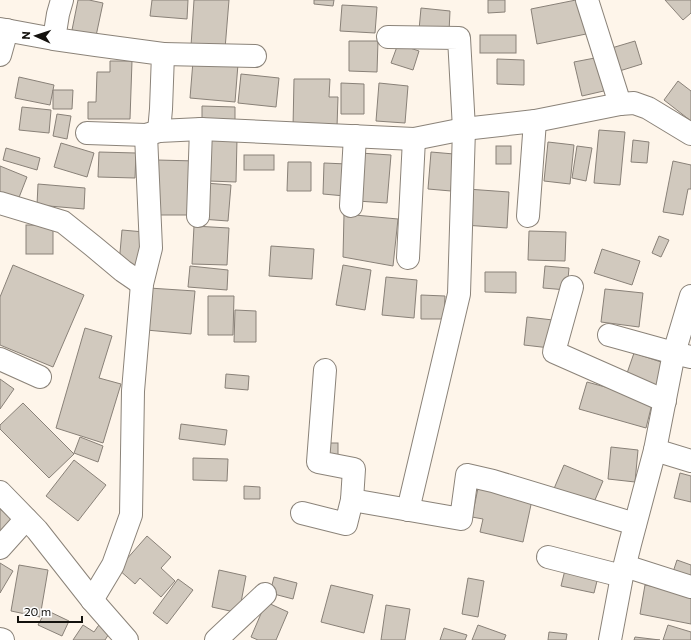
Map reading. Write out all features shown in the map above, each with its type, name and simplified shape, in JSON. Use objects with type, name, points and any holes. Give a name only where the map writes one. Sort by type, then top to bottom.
[{"type":"street","points":[[54,39],[62,0]]},
{"type":"street","points":[[587,0],[620,104]]},
{"type":"street","points":[[0,55],[3,30],[54,39],[163,54],[255,56]]},
{"type":"street","points":[[388,38],[459,38],[464,129],[459,294],[408,510]]},
{"type":"street","points":[[92,600],[113,565],[131,515],[133,391],[142,284],[151,248],[153,133],[161,110],[163,54]]},
{"type":"street","points":[[86,133],[153,133],[202,129],[414,138],[464,129],[535,121],[620,104],[634,103],[648,108],[691,134]]},
{"type":"street","points":[[528,216],[535,121]]},
{"type":"street","points":[[198,216],[202,129]]},
{"type":"street","points":[[351,206],[355,136]]},
{"type":"street","points":[[408,258],[414,138]]},
{"type":"street","points":[[0,204],[63,222],[123,271],[142,284]]},
{"type":"street","points":[[572,287],[554,352],[665,401]]},
{"type":"street","points":[[610,640],[624,571],[655,450],[665,401],[682,355],[691,296]]},
{"type":"street","points":[[609,335],[682,355]]},
{"type":"street","points":[[0,359],[40,377]]},
{"type":"street","points":[[302,513],[346,524],[352,500],[354,468],[318,462],[325,370]]},
{"type":"street","points":[[655,450],[691,461]]},
{"type":"street","points":[[352,500],[461,519],[467,475],[492,481],[635,524]]},
{"type":"street","points":[[0,492],[37,530],[118,636]]},
{"type":"street","points":[[0,548],[26,519]]},
{"type":"street","points":[[548,557],[624,571],[691,587]]},
{"type":"street","points":[[216,640],[265,594]]},
{"type":"building","points":[[78,0],[89,0],[103,3],[96,36],[72,30]]},
{"type":"building","points":[[152,0],[188,0],[187,19],[150,16]]},
{"type":"building","points":[[194,0],[229,0],[225,49],[191,46]]},
{"type":"building","points":[[314,0],[334,0],[333,6],[314,4]]},
{"type":"building","points":[[488,0],[505,0],[505,12],[488,13]]},
{"type":"building","points":[[576,0],[585,0],[591,33],[537,44],[531,9]]},
{"type":"building","points":[[665,0],[691,0],[691,13],[683,20]]},
{"type":"building","points":[[342,5],[377,7],[375,33],[340,31]]},
{"type":"building","points":[[421,8],[450,11],[449,32],[419,30]]},
{"type":"building","points":[[480,35],[516,35],[516,53],[480,53]]},
{"type":"building","points":[[349,41],[378,41],[377,72],[349,71]]},
{"type":"building","points":[[635,41],[642,64],[613,73],[605,50]]},
{"type":"building","points":[[398,44],[419,51],[413,70],[391,63]]},
{"type":"building","points":[[600,57],[608,90],[582,96],[574,62]]},
{"type":"building","points":[[497,59],[524,60],[524,85],[497,84]]},
{"type":"building","points":[[110,61],[132,61],[130,119],[88,119],[88,102],[96,102],[97,72],[110,72]]},
{"type":"building","points":[[193,61],[238,64],[235,102],[190,98]]},
{"type":"building","points":[[241,74],[279,78],[276,107],[238,103]]},
{"type":"building","points":[[19,77],[54,85],[50,105],[15,98]]},
{"type":"building","points":[[294,79],[330,79],[329,97],[338,97],[337,127],[293,127]]},
{"type":"building","points":[[678,81],[691,91],[691,121],[664,100]]},
{"type":"building","points":[[341,83],[364,84],[364,114],[341,114]]},
{"type":"building","points":[[379,83],[408,86],[405,123],[376,121]]},
{"type":"building","points":[[53,90],[73,90],[72,109],[53,109]]},
{"type":"building","points":[[202,106],[235,107],[235,120],[202,120]]},
{"type":"building","points":[[22,107],[51,110],[49,133],[19,130]]},
{"type":"building","points":[[57,114],[71,116],[67,139],[53,136]]},
{"type":"building","points":[[599,130],[625,132],[620,185],[594,183]]},
{"type":"building","points":[[210,139],[237,139],[236,182],[209,181]]},
{"type":"building","points":[[633,140],[649,142],[647,163],[631,162]]},
{"type":"building","points":[[548,142],[574,145],[570,184],[544,181]]},
{"type":"building","points":[[61,143],[94,153],[87,177],[54,167]]},
{"type":"building","points":[[496,146],[511,146],[511,164],[496,164]]},
{"type":"building","points":[[577,146],[592,148],[586,181],[572,178]]},
{"type":"building","points":[[6,148],[40,158],[37,170],[3,160]]},
{"type":"building","points":[[99,152],[136,153],[135,178],[98,177]]},
{"type":"building","points":[[431,152],[454,154],[451,191],[428,189]]},
{"type":"building","points":[[360,153],[391,155],[387,203],[357,201]]},
{"type":"building","points":[[244,155],[274,155],[274,170],[244,170]]},
{"type":"building","points":[[157,160],[196,161],[194,215],[156,215]]},
{"type":"building","points":[[673,161],[691,165],[691,189],[688,189],[683,215],[663,212]]},
{"type":"building","points":[[288,162],[311,162],[311,191],[287,191]]},
{"type":"building","points":[[324,163],[347,164],[345,196],[323,194]]},
{"type":"building","points":[[0,166],[27,177],[18,200],[0,194]]},
{"type":"building","points":[[205,183],[231,185],[228,221],[201,219]]},
{"type":"building","points":[[38,184],[85,188],[84,209],[37,205]]},
{"type":"building","points":[[467,189],[509,192],[507,228],[464,225]]},
{"type":"building","points":[[344,214],[398,219],[393,266],[343,257]]},
{"type":"building","points":[[26,225],[53,225],[53,254],[26,254]]},
{"type":"building","points":[[194,226],[229,228],[227,265],[192,264]]},
{"type":"building","points":[[122,230],[144,232],[141,266],[119,264]]},
{"type":"building","points":[[529,231],[566,232],[565,261],[528,260]]},
{"type":"building","points":[[659,236],[669,240],[661,257],[652,253]]},
{"type":"building","points":[[271,246],[314,249],[312,279],[269,276]]},
{"type":"building","points":[[602,249],[640,261],[632,285],[594,273]]},
{"type":"building","points":[[13,265],[84,295],[53,367],[0,345],[0,297]]},
{"type":"building","points":[[343,265],[371,270],[365,310],[336,305]]},
{"type":"building","points":[[190,266],[228,270],[227,290],[188,287]]},
{"type":"building","points":[[545,266],[569,268],[567,290],[543,288]]},
{"type":"building","points":[[485,272],[516,272],[516,293],[485,292]]},
{"type":"building","points":[[386,277],[417,280],[414,318],[382,315]]},
{"type":"building","points":[[149,288],[195,291],[191,334],[146,330]]},
{"type":"building","points":[[605,289],[643,293],[639,327],[601,322]]},
{"type":"building","points":[[421,295],[445,296],[444,319],[421,319]]},
{"type":"building","points":[[208,296],[234,296],[233,335],[208,335]]},
{"type":"building","points":[[235,310],[256,311],[256,342],[234,342]]},
{"type":"building","points":[[527,317],[553,320],[550,348],[524,345]]},
{"type":"building","points":[[85,328],[112,336],[99,378],[121,384],[103,443],[56,428]]},
{"type":"building","points":[[634,353],[670,365],[661,392],[625,379]]},
{"type":"building","points":[[226,374],[249,376],[248,390],[225,388]]},
{"type":"building","points":[[0,379],[14,389],[0,409]]},
{"type":"building","points":[[587,382],[653,400],[646,428],[579,409]]},
{"type":"building","points":[[23,403],[74,454],[49,478],[0,429],[0,425]]},
{"type":"building","points":[[181,424],[227,430],[225,445],[179,439]]},
{"type":"building","points":[[80,437],[103,446],[98,462],[74,453]]},
{"type":"building","points":[[325,443],[338,443],[338,462],[325,462]]},
{"type":"building","points":[[611,447],[638,450],[635,482],[608,479]]},
{"type":"building","points":[[193,458],[228,459],[227,481],[193,480]]},
{"type":"building","points":[[74,460],[106,485],[78,521],[46,496]]},
{"type":"building","points":[[564,465],[603,481],[592,507],[553,491]]},
{"type":"building","points":[[680,473],[691,476],[691,502],[674,498]]},
{"type":"building","points":[[244,486],[260,487],[260,499],[244,499]]},
{"type":"building","points":[[478,488],[532,500],[523,542],[480,532],[483,519],[472,517]]},
{"type":"building","points":[[0,509],[15,519],[0,542]]},
{"type":"building","points":[[147,536],[171,557],[161,568],[175,581],[161,597],[140,578],[135,584],[118,569]]},
{"type":"building","points":[[677,560],[691,565],[691,581],[672,575]]},
{"type":"building","points":[[0,563],[13,571],[0,593]]},
{"type":"building","points":[[19,565],[48,570],[40,617],[11,611]]},
{"type":"building","points":[[219,570],[246,576],[239,613],[212,607]]},
{"type":"building","points":[[565,570],[598,577],[594,593],[561,586]]},
{"type":"building","points":[[274,577],[297,583],[293,599],[270,593]]},
{"type":"building","points":[[468,578],[484,581],[478,617],[462,614]]},
{"type":"building","points":[[178,579],[193,590],[167,624],[153,613]]},
{"type":"building","points":[[331,585],[373,595],[364,633],[321,622]]},
{"type":"building","points":[[645,585],[691,593],[691,624],[640,614]]},
{"type":"building","points":[[266,602],[288,612],[276,640],[258,640],[251,637]]},
{"type":"building","points":[[386,605],[410,609],[405,640],[381,640]]},
{"type":"building","points":[[46,610],[69,621],[62,636],[38,625]]},
{"type":"building","points":[[103,619],[114,626],[105,640],[73,640],[83,625],[94,632]]},
{"type":"building","points":[[478,625],[506,635],[504,640],[472,640]]},
{"type":"building","points":[[668,625],[691,632],[691,640],[663,640]]},
{"type":"building","points":[[444,628],[467,635],[465,640],[440,640]]},
{"type":"building","points":[[549,632],[567,634],[566,640],[548,640]]},
{"type":"building","points":[[635,637],[660,640],[634,640]]}]
